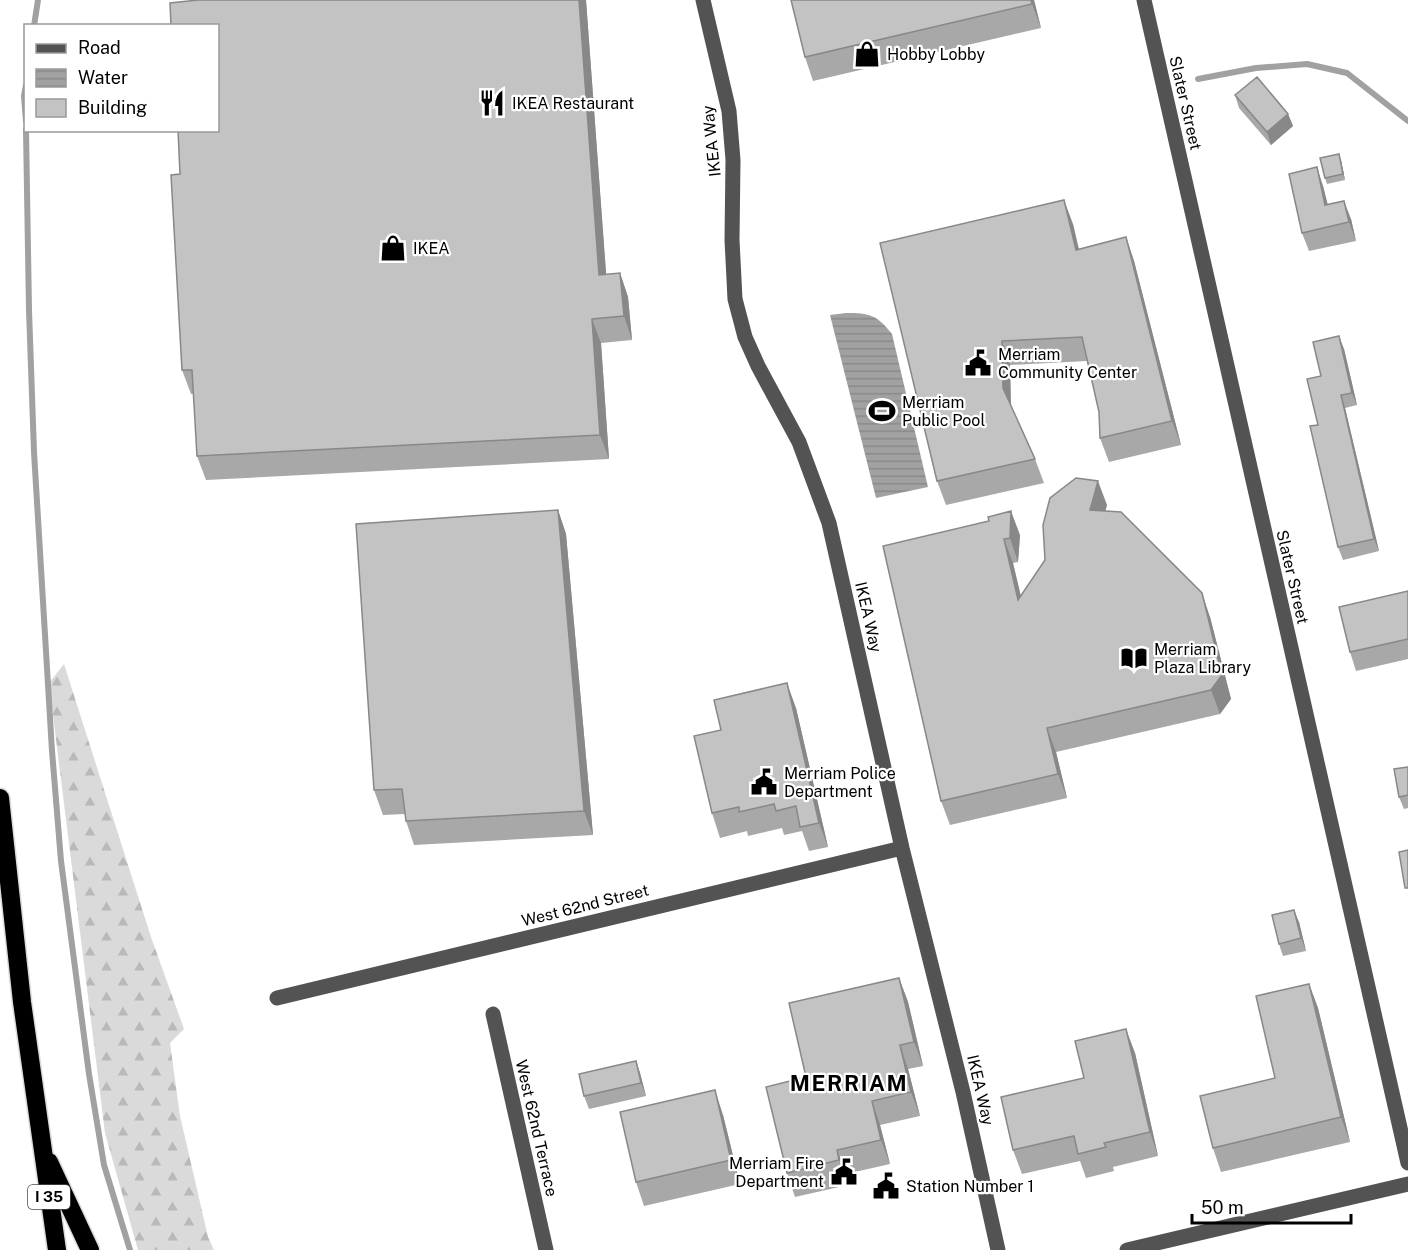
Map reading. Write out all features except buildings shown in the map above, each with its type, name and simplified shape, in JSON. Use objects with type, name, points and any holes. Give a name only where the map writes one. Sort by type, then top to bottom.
[{"type":"highway","name":"I 35","points":[[0,798],[18,967],[57,1250]]},
{"type":"highway","points":[[41,1144],[90,1250]]},
{"type":"street","name":"IKEA Way","points":[[703,0],[729,111],[733,160],[732,240],[735,299],[749,347],[799,442],[829,523],[902,848],[963,1092],[998,1250]]},
{"type":"street","name":"Slater Street","points":[[1144,0],[1408,1163]]},
{"type":"street","name":"West 62nd Street","points":[[277,998],[902,848]]},
{"type":"street","name":"West 62nd Terrace","points":[[493,1014],[546,1250]]},
{"type":"street","points":[[1127,1250],[1408,1184]]},
{"type":"green space","points":[[64,664],[151,937],[184,1029],[170,1043],[180,1116],[208,1237],[214,1250],[138,1250],[105,1133],[49,683]]},
{"type":"water","name":"Merriam Public Pool","points":[[846,313],[872,316],[892,334],[928,487],[876,498],[830,315]]},
{"type":"waterway","points":[[34,24],[38,0]]},
{"type":"waterway","points":[[1198,79],[1256,68],[1307,64],[1347,73],[1408,121]]},
{"type":"waterway","points":[[26,132],[34,452],[61,861],[89,1074],[104,1165],[130,1250]]},
{"type":"place","name":"Hobby Lobby","points":[[867,54]]},
{"type":"place","name":"IKEA Restaurant","points":[[492,103]]},
{"type":"place","name":"IKEA","points":[[393,248]]},
{"type":"place","name":"Merriam Community Center","points":[[978,363]]},
{"type":"place","name":"Merriam Public Pool","points":[[882,411]]},
{"type":"place","name":"Merriam Plaza Library","points":[[1134,658]]},
{"type":"place","name":"Merriam Police Department","points":[[764,782]]},
{"type":"place","name":"Merriam Fire Department","points":[[844,1172]]},
{"type":"place","name":"Station Number 1","points":[[886,1186]]},
{"type":"district","name":"MERRIAM","points":[[849,1083]]}]
